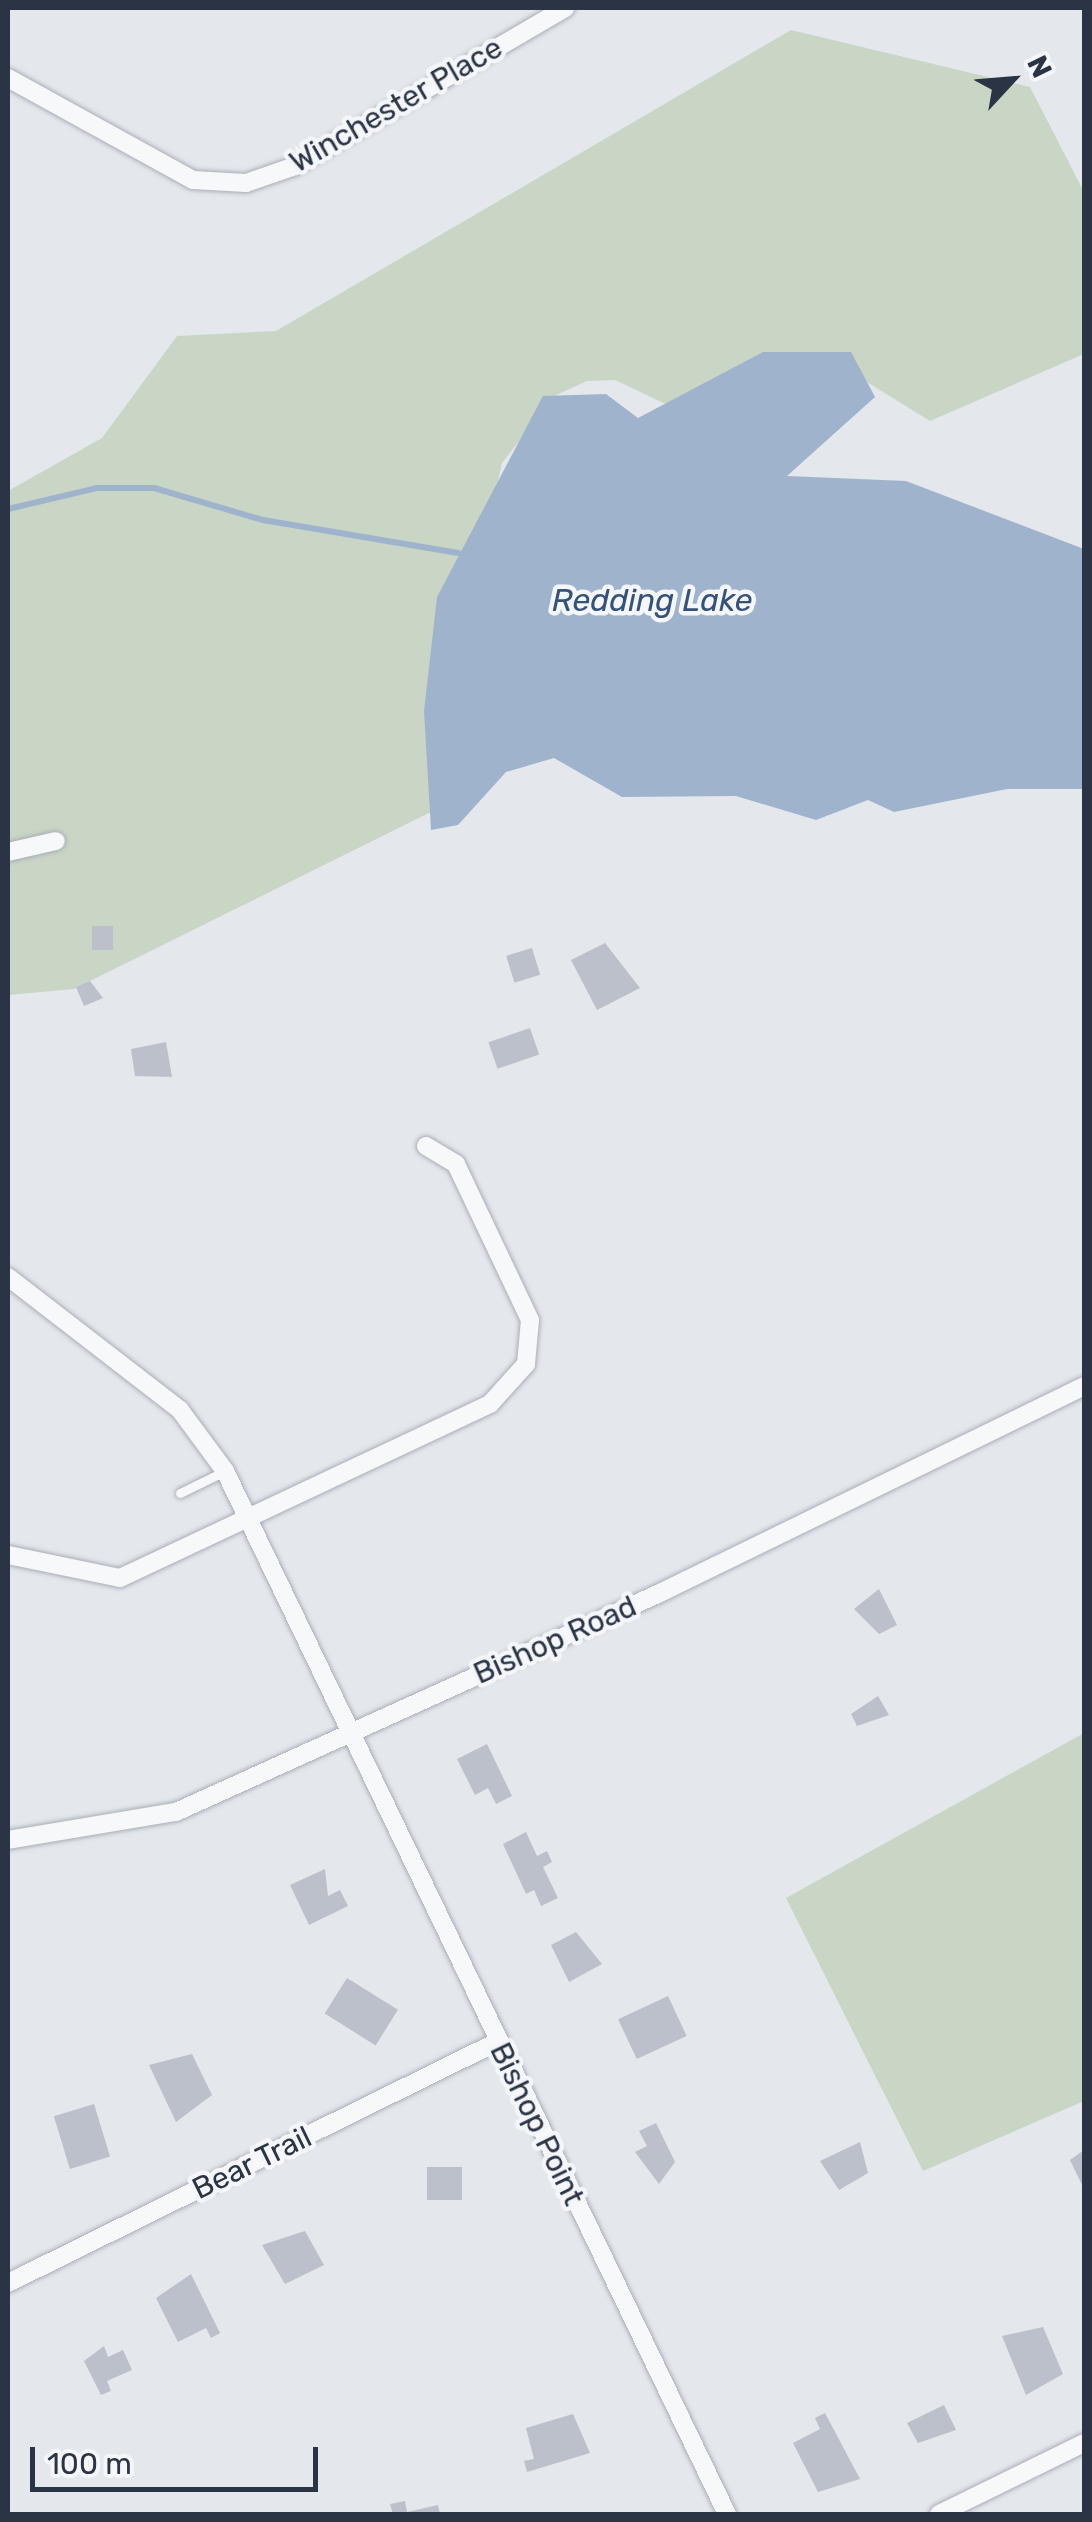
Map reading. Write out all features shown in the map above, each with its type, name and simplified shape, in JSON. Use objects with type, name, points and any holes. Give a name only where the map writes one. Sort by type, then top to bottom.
[{"type":"street","name":"Winchester Place","points":[[8,78],[193,180],[246,183],[296,166],[565,8]]},
{"type":"street","points":[[8,852],[56,842]]},
{"type":"street","points":[[8,1555],[120,1578],[490,1404],[526,1364],[530,1320],[456,1164],[426,1146]]},
{"type":"street","name":"Bishop Point","points":[[8,1277],[180,1410],[226,1472],[726,2514]]},
{"type":"street","name":"Bishop Road","points":[[8,1840],[176,1812],[1084,1386]]},
{"type":"street","name":"Bear Trail","points":[[8,2283],[498,2042]]},
{"type":"street","points":[[939,2514],[1084,2444]]},
{"type":"lane","points":[[180,1493],[226,1472]]},
{"type":"green space","points":[[791,30],[1030,87],[1084,192],[1084,354],[930,421],[828,358],[672,407],[615,380],[587,381],[554,396],[502,463],[480,560],[459,798],[74,989],[8,995],[8,491],[102,438],[177,336],[276,331]]},
{"type":"green space","points":[[1084,1733],[1084,2101],[923,2171],[786,1898]]},
{"type":"water","name":"Redding Lake","points":[[763,352],[851,352],[875,397],[787,476],[906,481],[1084,549],[1084,789],[1007,789],[894,812],[868,800],[816,820],[736,796],[622,797],[554,758],[506,772],[458,825],[431,830],[424,711],[437,597],[543,396],[606,394],[638,418]]},
{"type":"building","points":[[92,926],[113,926],[113,950],[92,950]]},
{"type":"building","points":[[605,943],[640,988],[597,1010],[571,960]]},
{"type":"building","points":[[532,948],[540,975],[514,983],[506,956]]},
{"type":"building","points":[[90,981],[103,998],[84,1006],[76,987]]},
{"type":"building","points":[[530,1028],[539,1054],[498,1069],[488,1042]]},
{"type":"building","points":[[166,1042],[172,1077],[135,1076],[131,1049]]},
{"type":"building","points":[[879,1589],[897,1625],[879,1634],[854,1609]]},
{"type":"building","points":[[878,1696],[889,1715],[857,1726],[851,1714]]},
{"type":"building","points":[[487,1744],[512,1796],[496,1804],[488,1788],[475,1795],[457,1759]]},
{"type":"building","points":[[526,1832],[537,1856],[547,1851],[552,1862],[543,1867],[558,1898],[541,1906],[534,1890],[526,1894],[503,1844]]},
{"type":"building","points":[[325,1869],[328,1896],[340,1890],[348,1906],[309,1925],[290,1885]]},
{"type":"building","points":[[576,1932],[602,1964],[569,1982],[551,1945]]},
{"type":"building","points":[[347,1978],[398,2010],[376,2045],[325,2014]]},
{"type":"building","points":[[668,1996],[687,2036],[637,2059],[618,2019]]},
{"type":"building","points":[[192,2054],[212,2095],[176,2122],[149,2065]]},
{"type":"building","points":[[94,2104],[110,2157],[70,2169],[54,2116]]},
{"type":"building","points":[[656,2123],[675,2162],[659,2184],[635,2152],[647,2146],[639,2131]]},
{"type":"building","points":[[860,2142],[868,2173],[839,2190],[820,2161]]},
{"type":"building","points":[[1084,2150],[1084,2189],[1070,2160]]},
{"type":"building","points":[[427,2167],[462,2167],[462,2200],[427,2200]]},
{"type":"building","points":[[305,2231],[324,2265],[285,2284],[262,2245]]},
{"type":"building","points":[[191,2274],[220,2333],[211,2338],[206,2328],[178,2342],[156,2298]]},
{"type":"building","points":[[1043,2327],[1063,2374],[1026,2395],[1002,2336]]},
{"type":"building","points":[[104,2346],[108,2357],[123,2350],[132,2370],[107,2381],[111,2391],[101,2395],[84,2361]]},
{"type":"building","points":[[944,2405],[956,2430],[918,2443],[907,2423]]},
{"type":"building","points":[[825,2413],[860,2479],[818,2492],[793,2443],[820,2429],[815,2418]]},
{"type":"building","points":[[573,2414],[590,2453],[527,2472],[524,2461],[534,2459],[526,2428]]},
{"type":"building","points":[[405,2501],[407,2512],[438,2505],[440,2514],[393,2514],[390,2504]]},
{"type":"waterway","points":[[8,509],[97,488],[154,488],[263,520],[458,553]]}]
